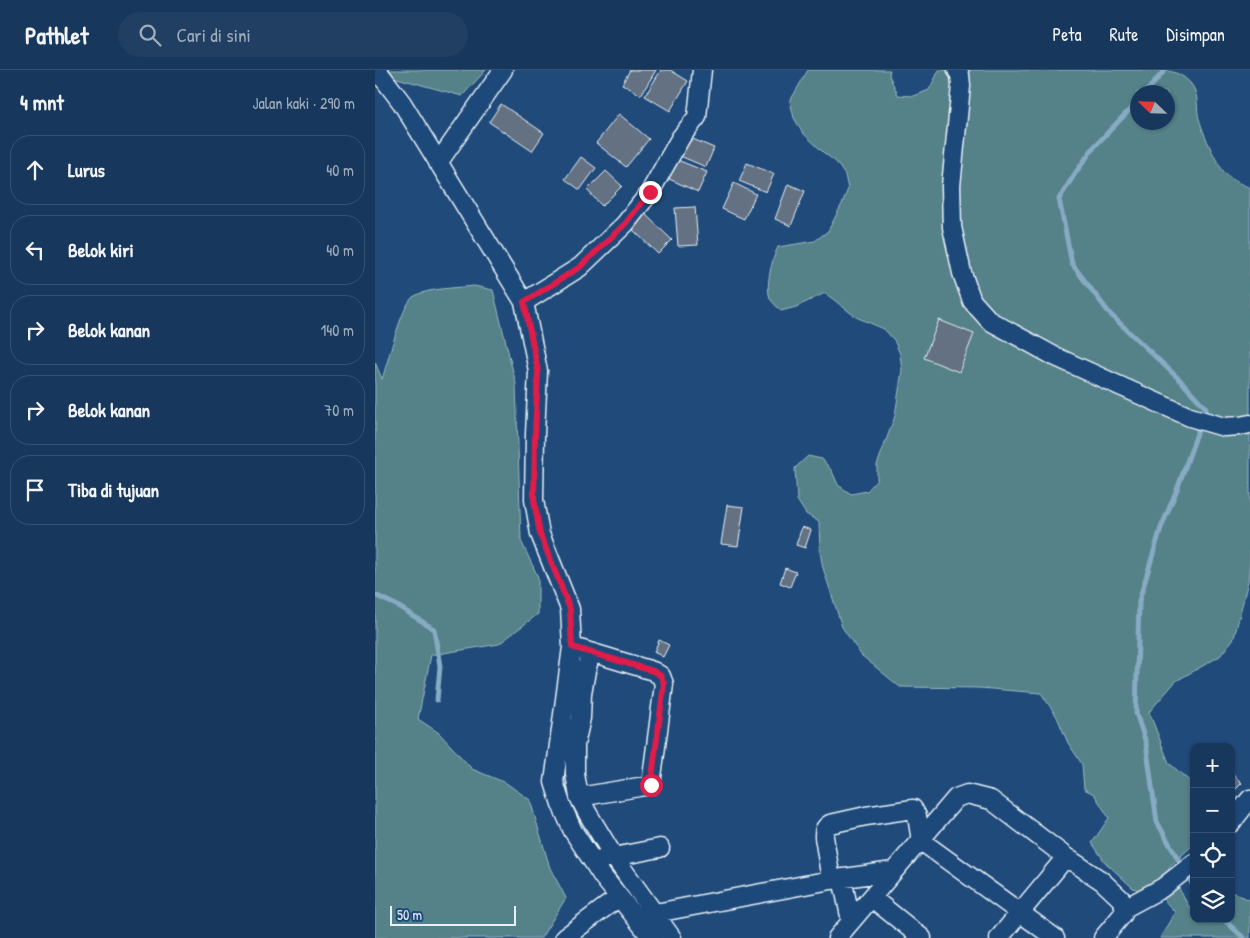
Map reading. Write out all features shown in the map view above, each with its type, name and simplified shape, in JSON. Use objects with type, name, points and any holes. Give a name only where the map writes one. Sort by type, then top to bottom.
[{"type":"street","points":[[377,70],[402,103],[437,163],[524,302],[538,371],[534,500],[540,534],[570,609],[572,647],[554,782],[561,804],[573,830],[619,897],[652,938]]},
{"type":"street","points":[[437,163],[503,70]]},
{"type":"street","points":[[524,302],[580,267],[625,224],[650,192],[681,137],[697,117],[702,70]]},
{"type":"street","points":[[957,70],[961,86],[951,186],[952,228],[962,273],[972,301],[990,321],[1045,351],[1190,417],[1225,427],[1250,424]]},
{"type":"street","points":[[572,647],[653,671],[661,676],[664,684],[651,785],[579,796]]},
{"type":"street","points":[[591,653],[585,678],[581,718],[575,745],[575,774],[579,796],[614,856],[672,938]]},
{"type":"street","points":[[837,938],[956,798],[967,794],[991,800],[1066,858],[1103,881],[1121,899],[1125,908],[1123,914],[1103,938]]},
{"type":"street","points":[[1235,818],[1250,800]]},
{"type":"street","points":[[851,920],[836,879],[824,837],[824,830],[829,824],[913,809],[917,816],[921,841],[1055,938]]},
{"type":"street","points":[[593,861],[660,848]]},
{"type":"street","points":[[999,938],[1066,858]]},
{"type":"street","points":[[1125,908],[1163,888],[1190,866]]},
{"type":"street","points":[[635,917],[836,879],[893,871]]},
{"type":"street","points":[[564,938],[619,897]]},
{"type":"street","points":[[872,898],[922,938]]},
{"type":"green space","points":[[375,70],[486,70],[462,96],[375,72]]},
{"type":"green space","points":[[808,70],[890,70],[889,75],[898,95],[914,96],[929,90],[939,70],[1164,70],[1179,74],[1191,84],[1196,95],[1202,128],[1218,163],[1229,176],[1250,188],[1250,559],[1248,581],[1234,638],[1220,656],[1176,681],[1149,712],[1169,763],[1190,781],[1190,848],[1168,868],[1190,907],[1190,923],[1235,923],[1235,893],[1250,900],[1250,938],[1160,938],[1175,912],[1160,896],[1133,888],[1105,862],[1092,843],[1109,818],[1094,794],[1084,789],[1082,764],[1068,743],[1057,717],[1041,693],[979,688],[900,687],[861,655],[842,627],[823,568],[820,552],[819,522],[806,514],[797,500],[795,468],[808,456],[822,459],[832,471],[838,485],[851,494],[867,491],[877,480],[877,465],[895,416],[902,370],[900,354],[894,340],[884,329],[856,317],[825,293],[796,307],[781,311],[770,298],[768,287],[770,272],[778,247],[815,241],[828,231],[848,189],[845,175],[836,162],[802,132],[794,118],[790,101]]},
{"type":"green space","points":[[474,286],[493,290],[516,384],[521,541],[538,577],[538,614],[499,644],[431,655],[418,719],[439,733],[472,769],[506,783],[530,800],[550,868],[566,898],[541,938],[375,938],[375,362],[382,379],[399,323],[408,303],[413,297],[434,290]]},
{"type":"building","points":[[630,70],[656,70],[641,95],[622,84]]},
{"type":"building","points":[[661,70],[670,70],[688,81],[670,111],[645,96]]},
{"type":"building","points":[[501,104],[544,133],[532,151],[489,122]]},
{"type":"building","points":[[619,114],[649,139],[626,167],[596,143]]},
{"type":"building","points":[[688,137],[714,148],[706,167],[680,156]]},
{"type":"building","points":[[581,157],[596,168],[580,190],[565,179]]},
{"type":"building","points":[[675,159],[707,172],[698,192],[667,178]]},
{"type":"building","points":[[747,163],[774,174],[766,192],[739,181]]},
{"type":"building","points":[[606,171],[622,186],[602,206],[587,190]]},
{"type":"building","points":[[734,183],[756,194],[744,219],[722,209]]},
{"type":"building","points":[[788,184],[805,191],[791,226],[775,219]]},
{"type":"building","points":[[695,207],[698,245],[678,246],[675,208]]},
{"type":"building","points":[[644,213],[672,240],[658,254],[630,227]]},
{"type":"building","points":[[939,320],[974,334],[959,372],[924,358]]},
{"type":"building","points":[[727,505],[744,507],[738,546],[721,544]]},
{"type":"building","points":[[802,527],[811,530],[805,548],[796,545]]},
{"type":"building","points":[[785,568],[796,572],[790,587],[780,583]]},
{"type":"building","points":[[659,640],[669,645],[663,657],[654,652]]},
{"type":"building","points":[[1235,777],[1242,783],[1235,790]]},
{"type":"waterway","points":[[1152,85],[1165,70]]},
{"type":"waterway","points":[[1130,109],[1094,147],[1059,199],[1072,264],[1110,314],[1180,380],[1206,408],[1178,487],[1161,528],[1139,601],[1136,713],[1146,743],[1157,822],[1190,880]]},
{"type":"waterway","points":[[375,595],[396,605],[434,629],[440,666],[437,700]]},
{"type":"waterway","points":[[1227,923],[1244,938]]},
{"type":"route","points":[[650,192],[625,224],[580,267],[524,302],[538,371],[534,500],[540,534],[570,609],[572,647],[653,671],[661,676],[664,684],[651,785]]}]
